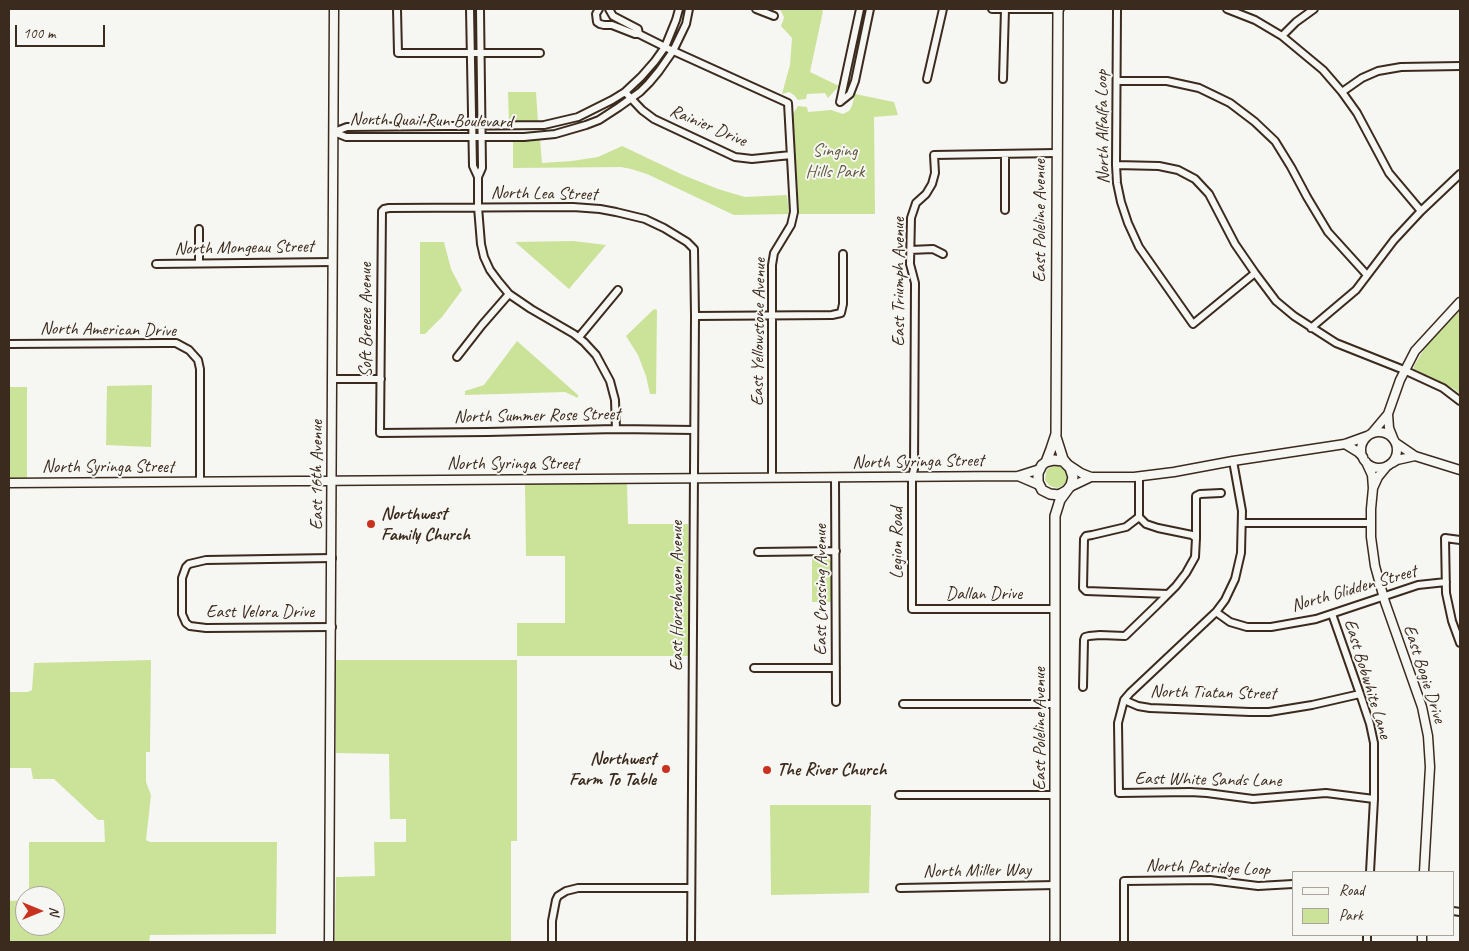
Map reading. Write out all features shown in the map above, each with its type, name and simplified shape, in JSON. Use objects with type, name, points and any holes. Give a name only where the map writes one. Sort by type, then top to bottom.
[{"type":"main road","name":"East Poleline Avenue","points":[[1058,9],[1056,434],[1063,459],[1067,464]]},
{"type":"main road","name":"East Poleline Avenue","points":[[1043,466],[1056,434]]},
{"type":"main road","points":[[1054,460],[1067,464],[1073,477],[1068,489],[1055,495],[1050,494],[1041,487],[1038,477],[1043,466],[1054,460]]},
{"type":"main road","name":"East Poleline Avenue","points":[[1041,487],[1048,496],[1055,516]]},
{"type":"main road","name":"East Poleline Avenue","points":[[1055,942],[1055,516],[1060,500],[1068,489]]},
{"type":"street","name":"East 16th Avenue","points":[[330,942],[334,9]]},
{"type":"street","points":[[397,9],[398,53],[540,54]]},
{"type":"street","points":[[470,9],[471,126],[473,166],[478,178]]},
{"type":"street","points":[[480,9],[483,126],[482,168],[478,178],[478,207],[484,256],[498,282],[510,294],[531,309],[564,327],[578,337],[596,355],[610,381],[615,400],[616,429]]},
{"type":"street","points":[[599,9],[596,14],[598,22],[639,34],[673,50]]},
{"type":"street","name":"North Quail Run Boulevard","points":[[334,132],[347,127],[544,125],[578,117],[593,111],[625,92],[655,60],[665,47],[679,9]]},
{"type":"street","name":"North Quail Run Boulevard","points":[[334,132],[346,137],[524,137],[567,131],[599,120],[632,98],[659,71],[673,50],[686,24],[689,9]]},
{"type":"street","points":[[756,9],[774,16]]},
{"type":"street","points":[[860,9],[840,102],[850,94],[855,81],[870,9]]},
{"type":"street","points":[[927,79],[942,9]]},
{"type":"street","points":[[992,9],[1058,9]]},
{"type":"street","points":[[1003,79],[1005,9]]},
{"type":"street","name":"North Alfalfa Loop","points":[[1117,9],[1117,183],[1128,223],[1139,247],[1193,324],[1255,273]]},
{"type":"street","points":[[1227,9],[1255,20],[1282,36],[1324,70],[1357,113],[1389,173],[1421,211]]},
{"type":"street","points":[[1282,36],[1296,22],[1314,9]]},
{"type":"street","points":[[610,11],[612,16],[638,29],[639,34]]},
{"type":"street","name":"East Yellowstone Avenue","points":[[673,50],[788,103],[794,220],[774,253],[772,265],[772,477]]},
{"type":"street","points":[[1342,92],[1362,78],[1378,70],[1401,66],[1460,66]]},
{"type":"street","points":[[1117,81],[1167,80],[1199,88],[1230,103],[1255,122],[1274,141],[1328,232],[1367,275]]},
{"type":"street","name":"Rainier Drive","points":[[625,92],[642,110],[654,119],[735,157],[752,159],[791,156]]},
{"type":"street","points":[[1004,154],[1005,210]]},
{"type":"street","name":"East Triumph Avenue","points":[[912,477],[914,469],[915,283],[910,264],[911,218],[916,203],[926,194],[932,184],[935,173],[934,155],[1056,154]]},
{"type":"street","points":[[1116,165],[1159,166],[1178,170],[1195,179],[1209,194],[1235,244],[1276,301],[1311,328],[1336,342],[1443,388],[1460,401]]},
{"type":"street","points":[[1311,328],[1356,290],[1394,240],[1460,174]]},
{"type":"street","name":"North Lea Street","points":[[384,209],[573,207],[616,212],[645,219],[664,228],[694,249]]},
{"type":"street","name":"Soft Breeze Avenue","points":[[380,433],[381,218],[384,209]]},
{"type":"street","points":[[199,228],[199,263]]},
{"type":"street","name":"East Horsehaven Avenue","points":[[691,942],[694,249]]},
{"type":"street","points":[[910,250],[933,249],[942,254]]},
{"type":"street","points":[[694,316],[832,315],[841,313],[843,304],[843,254]]},
{"type":"street","name":"North Mongeau Street","points":[[156,264],[333,262]]},
{"type":"street","points":[[578,337],[618,290]]},
{"type":"street","points":[[457,357],[510,294]]},
{"type":"street","points":[[1365,460],[1362,446],[1388,414],[1404,370],[1414,351],[1460,302]]},
{"type":"street","name":"North American Drive","points":[[9,344],[176,343],[189,350],[198,360],[200,369],[200,482]]},
{"type":"street","points":[[332,379],[381,379]]},
{"type":"street","points":[[1388,414],[1397,453],[1390,464]]},
{"type":"street","name":"North Summer Rose Street","points":[[380,433],[616,429],[694,430]]},
{"type":"street","points":[[1067,464],[1073,469],[1091,477],[1139,476],[1345,444],[1383,432],[1415,456],[1460,470]]},
{"type":"street","points":[[1345,444],[1358,452],[1376,468],[1415,456]]},
{"type":"street","name":"East Bogie Drive","points":[[1365,460],[1372,475],[1371,537],[1373,559],[1383,596],[1422,707],[1428,736],[1430,767],[1424,871]]},
{"type":"street","points":[[1124,700],[1216,612],[1225,600],[1235,578],[1241,553],[1242,511],[1233,461]]},
{"type":"street","name":"East Bogie Drive","points":[[1373,488],[1378,477],[1390,464]]},
{"type":"street","name":"North Syringa Street","points":[[9,483],[1018,476],[1043,466]]},
{"type":"street","name":"North Syringa Street","points":[[1018,476],[1041,487]]},
{"type":"street","points":[[1139,476],[1139,517],[1146,524],[1192,535],[1196,538]]},
{"type":"street","name":"Legion Road","points":[[912,477],[912,609]]},
{"type":"street","points":[[1068,489],[1091,477]]},
{"type":"street","name":"East Crossing Avenue","points":[[835,478],[836,702]]},
{"type":"street","points":[[1083,687],[1085,637],[1100,635],[1125,636],[1176,586],[1195,557],[1196,496],[1200,494],[1221,493]]},
{"type":"street","points":[[1139,517],[1126,527],[1086,536],[1084,539],[1083,588],[1086,591],[1168,594]]},
{"type":"street","points":[[1242,522],[1371,523]]},
{"type":"street","points":[[1460,540],[1445,538],[1446,582],[1450,611],[1460,643]]},
{"type":"street","points":[[758,552],[836,551]]},
{"type":"street","name":"East Velora Drive","points":[[332,558],[206,560],[189,564],[182,578],[182,614],[190,626],[206,628],[332,627]]},
{"type":"street","name":"North Glidden Street","points":[[1216,612],[1230,622],[1246,626],[1271,627],[1316,619],[1418,585],[1446,582]]},
{"type":"street","name":"Dallan Drive","points":[[912,609],[1056,609]]},
{"type":"street","name":"East Bobwhite Lane","points":[[1332,614],[1370,724],[1374,744],[1374,799],[1370,871]]},
{"type":"street","points":[[754,668],[836,668]]},
{"type":"street","name":"North Tiatan Street","points":[[1124,700],[1138,706],[1150,708],[1269,712],[1360,694]]},
{"type":"street","name":"East White Sands Lane","points":[[1124,700],[1118,723],[1119,793],[1190,792],[1253,799],[1326,793],[1374,799]]},
{"type":"street","points":[[903,704],[1056,704]]},
{"type":"street","points":[[899,795],[1056,795]]},
{"type":"street","name":"North Patridge Loop","points":[[1124,942],[1124,881],[1210,880],[1258,886],[1292,884]]},
{"type":"street","name":"North Miller Way","points":[[900,888],[1056,885]]},
{"type":"street","points":[[552,942],[552,920],[556,900],[558,896],[566,891],[578,888],[691,888]]},
{"type":"green space","points":[[778,9],[820,9],[823,11],[810,72],[839,86],[828,98],[825,93],[807,94],[806,99],[798,100],[789,92],[782,94],[790,65],[792,38],[781,26],[784,17]]},
{"type":"green space","points":[[508,92],[536,92],[538,122],[509,123]]},
{"type":"green space","name":"Singing Hills Park","points":[[855,94],[894,102],[898,115],[874,117],[875,214],[799,214],[793,114],[798,106],[807,107],[808,112],[831,110],[843,114],[849,111],[852,106]]},
{"type":"green space","points":[[513,139],[540,139],[542,163],[598,157],[622,146],[683,175],[718,189],[745,197],[787,195],[789,214],[734,215],[647,174],[621,167],[513,168]]},
{"type":"green space","points":[[573,241],[606,245],[569,289],[515,242]]},
{"type":"green space","points":[[420,242],[444,242],[451,269],[462,290],[442,317],[425,334],[420,334]]},
{"type":"green space","points":[[654,309],[657,310],[656,394],[650,394],[638,355],[626,336]]},
{"type":"green space","points":[[1460,310],[1460,394],[1454,389],[1414,369],[1414,366],[1426,346]]},
{"type":"green space","points":[[517,341],[578,395],[578,398],[565,392],[465,395],[465,391],[484,385]]},
{"type":"green space","points":[[152,385],[151,447],[106,445],[107,386]]},
{"type":"green space","points":[[9,387],[27,387],[27,479],[9,480]]},
{"type":"green space","points":[[1054,465],[1064,468],[1068,478],[1064,485],[1057,488],[1050,486],[1045,480],[1046,472]]},
{"type":"green space","points":[[627,482],[628,524],[688,524],[689,656],[517,656],[517,623],[565,623],[565,556],[526,556],[525,483]]},
{"type":"green space","points":[[812,556],[826,556],[831,562],[832,602],[812,602]]},
{"type":"green space","points":[[151,660],[150,752],[146,752],[146,782],[151,795],[146,840],[150,842],[277,842],[276,934],[150,935],[149,942],[9,942],[9,901],[15,901],[15,936],[65,936],[65,886],[29,886],[29,842],[105,842],[104,820],[98,820],[54,779],[33,779],[31,768],[9,768],[9,692],[28,692],[32,690],[34,663]]},
{"type":"green space","points":[[335,660],[517,660],[517,841],[511,841],[511,942],[335,942],[336,877],[375,876],[374,842],[406,842],[406,819],[390,819],[389,754],[336,753]]},
{"type":"green space","points":[[770,805],[871,805],[869,893],[771,895]]},
{"type":"place","name":"Northwest Family Church","points":[[371,524]]},
{"type":"place","name":"Northwest Farm To Table","points":[[666,769]]},
{"type":"place","name":"The River Church","points":[[767,770]]}]
